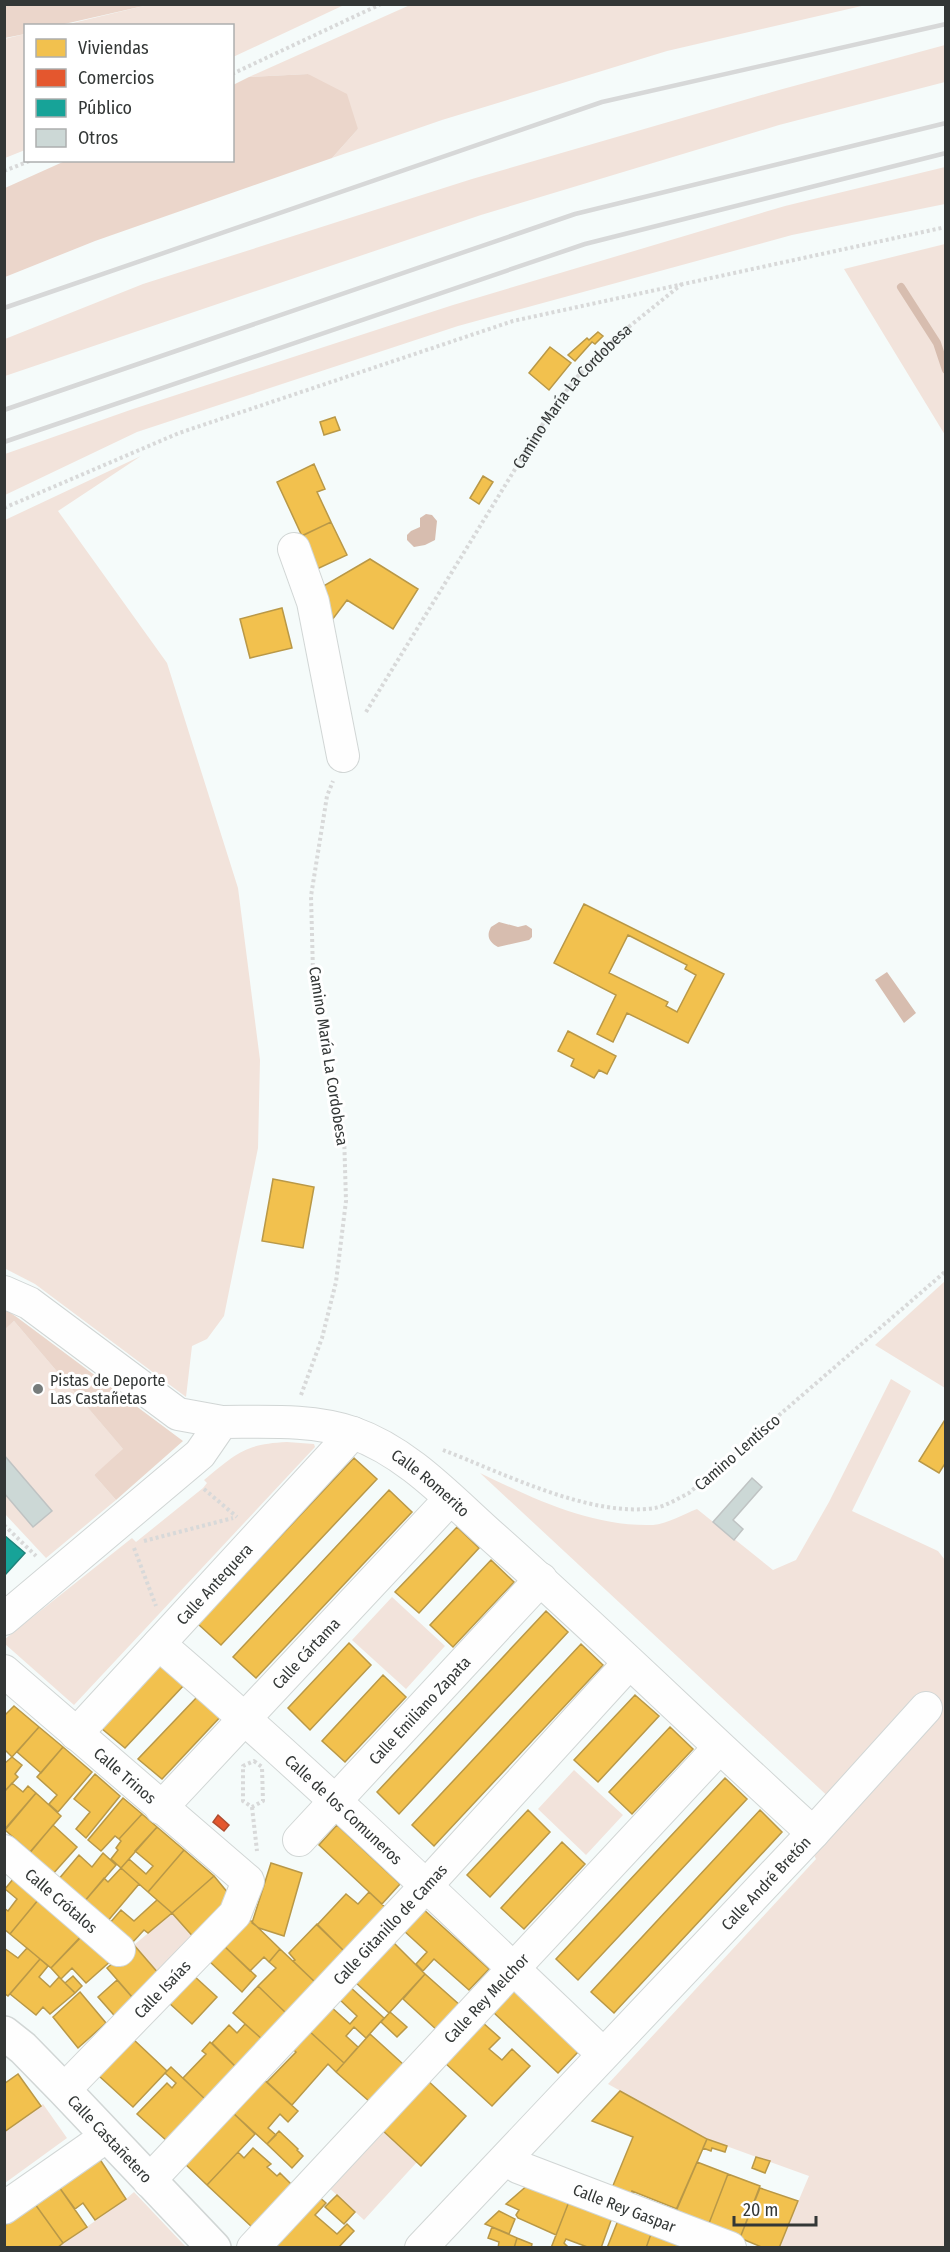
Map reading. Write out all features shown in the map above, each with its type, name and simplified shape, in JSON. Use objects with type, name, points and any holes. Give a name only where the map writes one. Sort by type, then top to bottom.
[{"type":"street","points":[[294,549],[313,602],[343,756]]},
{"type":"street","name":"Calle Romerito","points":[[4,1292],[29,1303],[178,1414],[222,1422],[311,1424],[353,1433],[385,1449],[409,1465],[541,1580],[813,1833]]},
{"type":"street","points":[[4,1619],[200,1454],[222,1422]]},
{"type":"street","name":"Calle Antequera","points":[[76,1734],[159,1629],[353,1433]]},
{"type":"street","name":"Calle Cártama","points":[[160,1808],[450,1499]]},
{"type":"street","name":"Calle Emiliano Zapata","points":[[298,1840],[541,1580]]},
{"type":"street","name":"Calle de los Comuneros","points":[[159,1629],[244,1717],[603,2054]]},
{"type":"street","name":"Calle Gitanillo de Camas","points":[[149,2181],[425,1887],[629,1664]]},
{"type":"street","name":"Calle Trinos","points":[[4,1671],[160,1808],[253,1868]]},
{"type":"street","name":"Calle André Bretón","points":[[421,2247],[813,1833],[926,1708]]},
{"type":"street","name":"Calle Rey Melchor","points":[[254,2247],[719,1748]]},
{"type":"street","name":"Calle Crótalos","points":[[4,1851],[119,1950]]},
{"type":"street","name":"Calle Isaías","points":[[64,2090],[235,1914],[253,1868]]},
{"type":"street","name":"Calle Castañetero","points":[[11,2047],[64,2090],[214,2247]]},
{"type":"street","name":"Calle André Bretón","points":[[434,2247],[454,2233],[518,2167],[585,2090],[603,2054]]},
{"type":"street","points":[[4,2208],[107,2136]]},
{"type":"street","name":"Calle Rey Gaspar","points":[[518,2167],[730,2247]]},
{"type":"path","points":[[234,73],[381,4]]},
{"type":"path","points":[[4,171],[27,162]]},
{"type":"path","name":"Camino María La Cordobesa","points":[[290,1423],[322,1338],[336,1282],[346,1201],[344,1134],[313,972],[311,896],[327,796],[350,738],[544,422],[574,380],[620,334],[682,284],[945,227]]},
{"type":"path","points":[[4,508],[178,433],[513,321],[682,284]]},
{"type":"path","name":"Camino Lentisco","points":[[439,1449],[560,1495],[620,1510],[657,1508],[689,1493],[945,1271]]},
{"type":"path","points":[[200,1485],[244,1523]]},
{"type":"path","points":[[143,1542],[237,1517]]},
{"type":"path","points":[[4,1525],[35,1554]]},
{"type":"path","points":[[132,1544],[159,1629]]},
{"type":"path","points":[[243,1766],[243,1801],[252,1807]]},
{"type":"path","points":[[252,1807],[263,1801],[262,1767]]},
{"type":"path","points":[[252,1807],[253,1868]]},
{"type":"shaded area","points":[[5,4],[148,5],[64,24],[24,24],[24,34],[5,38]]},
{"type":"shaded area","points":[[148,5],[344,5],[234,57],[234,24],[68,24]]},
{"type":"shaded area","points":[[410,5],[866,5],[667,51],[442,120],[332,158],[358,129],[308,74],[249,77]]},
{"type":"shaded area","points":[[24,34],[24,150],[5,158],[4,39]]},
{"type":"shaded area","points":[[945,45],[945,82],[779,125],[481,215],[5,376],[5,339],[143,284],[472,179],[779,90]]},
{"type":"shaded area","points":[[308,74],[347,94],[358,129],[332,158],[95,241],[5,277],[5,188],[63,162],[234,162],[234,84],[249,77]]},
{"type":"shaded area","points":[[945,167],[945,204],[792,235],[458,326],[137,432],[5,495],[5,454],[133,409],[453,305],[785,206]]},
{"type":"shaded area","points":[[946,244],[945,435],[844,269]]},
{"type":"shaded area","points":[[141,456],[58,511],[167,663],[238,888],[260,1060],[258,1148],[224,1316],[207,1339],[192,1346],[186,1397],[35,1284],[4,1268],[5,520]]},
{"type":"shaded area","points":[[426,514],[432,515],[437,521],[435,540],[414,547],[407,540],[407,535],[420,527],[420,518]]},
{"type":"shaded area","points":[[499,922],[518,927],[526,925],[532,929],[532,937],[529,940],[498,947],[492,943],[489,933],[491,927]]},
{"type":"shaded area","points":[[887,972],[916,1013],[904,1023],[875,980]]},
{"type":"shaded area","points":[[945,1281],[945,1388],[875,1345]]},
{"type":"shaded area","points":[[5,1309],[183,1441],[116,1500],[94,1475],[123,1449],[14,1321],[5,1329]]},
{"type":"shaded area","name":"Pistas de Deporte Las Castañetas","points":[[14,1321],[124,1450],[94,1475],[116,1500],[46,1558],[5,1514],[4,1329]]},
{"type":"shaded area","points":[[891,1379],[911,1391],[852,1511],[938,1551],[945,1560],[945,2247],[779,2247],[809,2176],[707,2139],[608,2084],[816,1859],[814,1855],[848,1815],[480,1473],[564,1510],[607,1521],[653,1525],[670,1521],[697,1509],[773,1570],[796,1560],[829,1502]]},
{"type":"shaded area","points":[[287,1442],[314,1444],[315,1447],[74,1705],[5,1644],[5,1639],[132,1538],[136,1542],[203,1488],[207,1483],[204,1480],[233,1457],[260,1445]]},
{"type":"shaded area","points":[[392,1597],[445,1646],[406,1689],[352,1640]]},
{"type":"shaded area","points":[[574,1770],[623,1815],[586,1855],[538,1809]]},
{"type":"shaded area","points":[[172,1913],[196,1940],[159,1974],[134,1945]]},
{"type":"shaded area","points":[[43,2104],[67,2138],[5,2183],[4,2132]]},
{"type":"shaded area","points":[[381,2129],[417,2162],[364,2220],[327,2186]]},
{"type":"shaded area","points":[[134,2192],[186,2247],[57,2248],[126,2199]]},
{"type":"building: Viviendas","points":[[598,332],[603,336],[595,344],[592,342],[575,361],[568,355],[587,338],[589,340]]},
{"type":"building: Viviendas","points":[[550,347],[571,363],[549,390],[529,373]]},
{"type":"building: Viviendas","points":[[335,417],[340,430],[324,435],[320,422]]},
{"type":"building: Viviendas","points":[[314,464],[325,489],[317,492],[331,522],[302,536],[277,482]]},
{"type":"building: Viviendas","points":[[483,476],[493,482],[479,504],[470,498]]},
{"type":"building: Viviendas","points":[[331,522],[347,555],[317,569],[301,536]]},
{"type":"building: Viviendas","points":[[370,559],[418,589],[393,629],[347,600],[329,624],[320,588]]},
{"type":"building: Viviendas","points":[[282,608],[292,648],[250,658],[240,619]]},
{"type":"building: Viviendas","points":[[584,904],[724,974],[688,1043],[627,1013],[613,1042],[597,1034],[616,995],[554,963]],"holes":[[[628,935],[687,965],[685,969],[696,975],[677,1012],[666,1006],[668,1002],[609,973]]]},
{"type":"building: Viviendas","points":[[568,1031],[616,1056],[607,1074],[599,1070],[594,1078],[571,1066],[574,1059],[558,1051]]},
{"type":"building: Viviendas","points":[[273,1179],[314,1187],[303,1248],[262,1241]]},
{"type":"building: Viviendas","points":[[946,1418],[946,1462],[939,1473],[919,1461]]},
{"type":"building: Viviendas","points":[[354,1458],[377,1479],[221,1645],[198,1624]]},
{"type":"building: Viviendas","points":[[389,1490],[412,1512],[256,1678],[233,1657]]},
{"type":"building: Viviendas","points":[[457,1527],[479,1548],[419,1613],[395,1592]]},
{"type":"building: Viviendas","points":[[491,1560],[514,1582],[453,1647],[430,1625]]},
{"type":"building: Viviendas","points":[[546,1611],[568,1632],[399,1814],[377,1792]]},
{"type":"building: Viviendas","points":[[349,1643],[371,1665],[310,1730],[288,1708]]},
{"type":"building: Viviendas","points":[[581,1644],[603,1665],[434,1846],[412,1825]]},
{"type":"building: Viviendas","points":[[160,1665],[184,1685],[125,1748],[101,1728]]},
{"type":"building: Viviendas","points":[[383,1675],[406,1697],[345,1762],[322,1741]]},
{"type":"building: Viviendas","points":[[635,1695],[659,1716],[598,1782],[574,1760]]},
{"type":"building: Viviendas","points":[[198,1696],[222,1715],[162,1779],[138,1759]]},
{"type":"building: Viviendas","points":[[14,1706],[39,1727],[12,1757],[4,1749],[4,1716]]},
{"type":"building: Viviendas","points":[[39,1727],[63,1747],[41,1773],[17,1752]]},
{"type":"building: Viviendas","points":[[670,1727],[693,1749],[632,1814],[609,1792]]},
{"type":"building: Viviendas","points":[[63,1747],[92,1772],[58,1812],[49,1804],[57,1795],[37,1777]]},
{"type":"building: Viviendas","points":[[12,1757],[22,1765],[15,1774],[18,1777],[4,1792],[4,1764]]},
{"type":"building: Viviendas","points":[[95,1774],[120,1796],[86,1838],[76,1829],[90,1812],[74,1799]]},
{"type":"building: Viviendas","points":[[725,1778],[747,1799],[578,1980],[556,1959]]},
{"type":"building: Viviendas","points":[[12,1783],[23,1792],[28,1786],[36,1793],[4,1830],[4,1792]]},
{"type":"building: Viviendas","points":[[36,1793],[61,1816],[30,1852],[5,1830]]},
{"type":"building: Viviendas","points":[[123,1798],[142,1814],[119,1839],[115,1836],[101,1851],[88,1840]]},
{"type":"building: Viviendas","points":[[528,1810],[550,1832],[490,1897],[467,1875]]},
{"type":"building: Viviendas","points":[[760,1810],[782,1832],[614,2013],[591,1992]]},
{"type":"building: Viviendas","points":[[142,1814],[157,1827],[121,1868],[111,1859],[118,1850],[116,1848],[121,1841],[119,1839]]},
{"type":"building: Viviendas","points":[[53,1825],[77,1847],[52,1875],[28,1855]]},
{"type":"building: Viviendas","points":[[337,1825],[400,1884],[382,1904],[319,1845]]},
{"type":"building: Viviendas","points":[[157,1827],[184,1850],[148,1892],[121,1868],[129,1859],[146,1874],[153,1866],[135,1851]]},
{"type":"building: Viviendas","points":[[562,1842],[585,1864],[524,1929],[501,1908]]},
{"type":"building: Viviendas","points":[[184,1850],[214,1876],[172,1913],[148,1892]]},
{"type":"building: Viviendas","points":[[103,1853],[116,1865],[84,1902],[58,1880],[79,1855],[92,1867]]},
{"type":"building: Viviendas","points":[[271,1863],[302,1873],[284,1936],[259,1928],[252,1923]]},
{"type":"building: Viviendas","points":[[121,1868],[139,1884],[107,1922],[84,1902],[104,1878],[108,1882]]},
{"type":"building: Viviendas","points":[[18,1873],[43,1894],[10,1934],[4,1929],[4,1908],[8,1911],[17,1899],[5,1889]]},
{"type":"building: Viviendas","points":[[214,1876],[228,1893],[219,1920],[196,1940],[172,1913]]},
{"type":"building: Viviendas","points":[[369,1892],[387,1909],[346,1953],[317,1925],[346,1894],[358,1904]]},
{"type":"building: Viviendas","points":[[43,1894],[86,1932],[51,1968],[10,1934]]},
{"type":"building: Viviendas","points":[[157,1900],[172,1913],[148,1933],[144,1930],[132,1943],[109,1924],[121,1910],[134,1921]]},
{"type":"building: Viviendas","points":[[422,1908],[489,1969],[469,1990],[434,1959],[423,1971],[416,1964],[427,1952],[403,1930]]},
{"type":"building: Viviendas","points":[[247,1917],[280,1949],[269,1962],[264,1957],[250,1971],[222,1944]]},
{"type":"building: Viviendas","points":[[317,1924],[346,1953],[317,1984],[293,1961],[295,1960],[289,1953]]},
{"type":"building: Viviendas","points":[[84,1933],[113,1959],[86,1983],[72,1968],[61,1979],[51,1968]]},
{"type":"building: Viviendas","points":[[392,1941],[425,1974],[389,2013],[354,1981]]},
{"type":"building: Viviendas","points":[[222,1944],[256,1976],[242,1992],[208,1960]]},
{"type":"building: Viviendas","points":[[134,1945],[159,1974],[133,1998],[107,1968]]},
{"type":"building: Viviendas","points":[[4,1948],[18,1958],[27,1948],[40,1959],[8,1996],[4,1993]]},
{"type":"building: Viviendas","points":[[280,1949],[317,1984],[287,2014],[258,1986],[276,1968],[269,1962]]},
{"type":"building: Viviendas","points":[[40,1959],[48,1966],[39,1977],[50,1987],[59,1977],[75,1993],[50,2014],[43,2007],[36,2015],[10,1994]]},
{"type":"building: Viviendas","points":[[425,1974],[461,2006],[438,2031],[403,1999]]},
{"type":"building: Viviendas","points":[[193,1975],[217,1997],[192,2024],[168,2002]]},
{"type":"building: Viviendas","points":[[73,1976],[82,1986],[75,1993],[65,1983]]},
{"type":"building: Viviendas","points":[[117,1980],[139,2005],[120,2022],[98,1997]]},
{"type":"building: Viviendas","points":[[258,1986],[287,2014],[263,2040],[233,2013]]},
{"type":"building: Viviendas","points":[[349,1986],[384,2018],[366,2038],[354,2027],[346,2036],[358,2047],[344,2063],[308,2030],[330,2006],[350,2024],[357,2016],[338,1998]]},
{"type":"building: Viviendas","points":[[512,1989],[578,2052],[558,2073],[492,2011]]},
{"type":"building: Viviendas","points":[[80,1992],[106,2023],[78,2048],[53,2017]]},
{"type":"building: Viviendas","points":[[390,2012],[407,2027],[397,2037],[381,2022]]},
{"type":"building: Viviendas","points":[[482,2022],[500,2038],[489,2049],[502,2060],[512,2049],[530,2066],[492,2106],[444,2062]]},
{"type":"building: Viviendas","points":[[245,2024],[263,2040],[237,2068],[212,2043],[229,2025],[237,2033]]},
{"type":"building: Viviendas","points":[[308,2030],[344,2063],[336,2072],[328,2064],[292,2105],[267,2082],[296,2052],[291,2048]]},
{"type":"building: Viviendas","points":[[370,2034],[404,2065],[370,2102],[336,2072]]},
{"type":"building: Viviendas","points":[[133,2039],[167,2071],[133,2107],[99,2076]]},
{"type":"building: Viviendas","points":[[210,2042],[237,2068],[206,2100],[183,2078],[206,2054],[202,2051]]},
{"type":"building: Viviendas","points":[[171,2067],[206,2100],[167,2141],[137,2114],[167,2083],[172,2088],[176,2083],[165,2073]]},
{"type":"building: Viviendas","points":[[18,2074],[41,2106],[4,2132],[4,2084]]},
{"type":"building: Viviendas","points":[[262,2078],[298,2111],[288,2122],[280,2114],[268,2128],[276,2135],[267,2144],[231,2111]]},
{"type":"building: Viviendas","points":[[426,2079],[466,2116],[421,2166],[381,2129]]},
{"type":"building: Viviendas","points":[[620,2091],[707,2139],[677,2209],[632,2191],[631,2195],[612,2188],[633,2137],[592,2121]]},
{"type":"building: Viviendas","points":[[231,2111],[255,2134],[207,2185],[183,2162]]},
{"type":"building: Viviendas","points":[[279,2131],[303,2156],[292,2168],[267,2144]]},
{"type":"building: Viviendas","points":[[707,2139],[727,2146],[725,2152],[703,2148]]},
{"type":"building: Viviendas","points":[[253,2148],[271,2164],[267,2167],[277,2176],[280,2173],[293,2186],[253,2228],[207,2185],[238,2152],[244,2158]]},
{"type":"building: Viviendas","points":[[756,2157],[770,2161],[765,2173],[752,2168]]},
{"type":"building: Viviendas","points":[[99,2158],[126,2199],[95,2220],[83,2203],[75,2209],[59,2187]]},
{"type":"building: Viviendas","points":[[697,2162],[728,2174],[708,2226],[675,2212]]},
{"type":"building: Viviendas","points":[[728,2174],[760,2186],[740,2238],[708,2226]]},
{"type":"building: Viviendas","points":[[530,2183],[570,2199],[556,2235],[518,2218],[516,2215],[519,2210],[506,2204]]},
{"type":"building: Viviendas","points":[[59,2187],[87,2227],[63,2243],[35,2204]]},
{"type":"building: Viviendas","points":[[760,2188],[798,2201],[779,2248],[764,2248],[740,2238]]},
{"type":"building: Viviendas","points":[[337,2195],[355,2212],[344,2224],[325,2207]]},
{"type":"building: Viviendas","points":[[318,2196],[326,2203],[315,2215],[337,2234],[347,2224],[354,2231],[338,2248],[277,2248],[274,2245]]},
{"type":"building: Viviendas","points":[[570,2199],[613,2215],[601,2248],[590,2248],[566,2239],[564,2243],[569,2248],[551,2248]]},
{"type":"building: Viviendas","points":[[35,2204],[63,2243],[57,2248],[4,2248],[4,2226]]},
{"type":"building: Viviendas","points":[[499,2211],[515,2219],[509,2234],[485,2224]]},
{"type":"building: Viviendas","points":[[619,2218],[652,2231],[646,2248],[607,2248]]},
{"type":"building: Viviendas","points":[[492,2227],[517,2238],[514,2248],[498,2248],[499,2242],[488,2238]]},
{"type":"building: Viviendas","points":[[652,2231],[691,2248],[646,2248]]},
{"type":"building: Viviendas","points":[[517,2238],[532,2244],[531,2248],[514,2248]]},
{"type":"building: Comercios","points":[[218,1815],[229,1825],[224,1831],[213,1822]]},
{"type":"building: Público","points":[[4,1535],[25,1553],[4,1576]]},
{"type":"building: Otros","points":[[4,1455],[52,1511],[33,1527],[4,1493]]},
{"type":"building: Otros","points":[[752,1478],[762,1487],[733,1520],[743,1529],[734,1540],[713,1522]]},
{"type":"waterway","points":[[901,287],[937,343],[946,370]]},
{"type":"railway","points":[[4,308],[602,102],[946,24]]},
{"type":"railway","points":[[4,410],[575,214],[946,123]]},
{"type":"railway","points":[[4,442],[585,244],[946,153]]},
{"type":"place","name":"Pistas de Deporte Las Castañetas","points":[[38,1389]]}]
